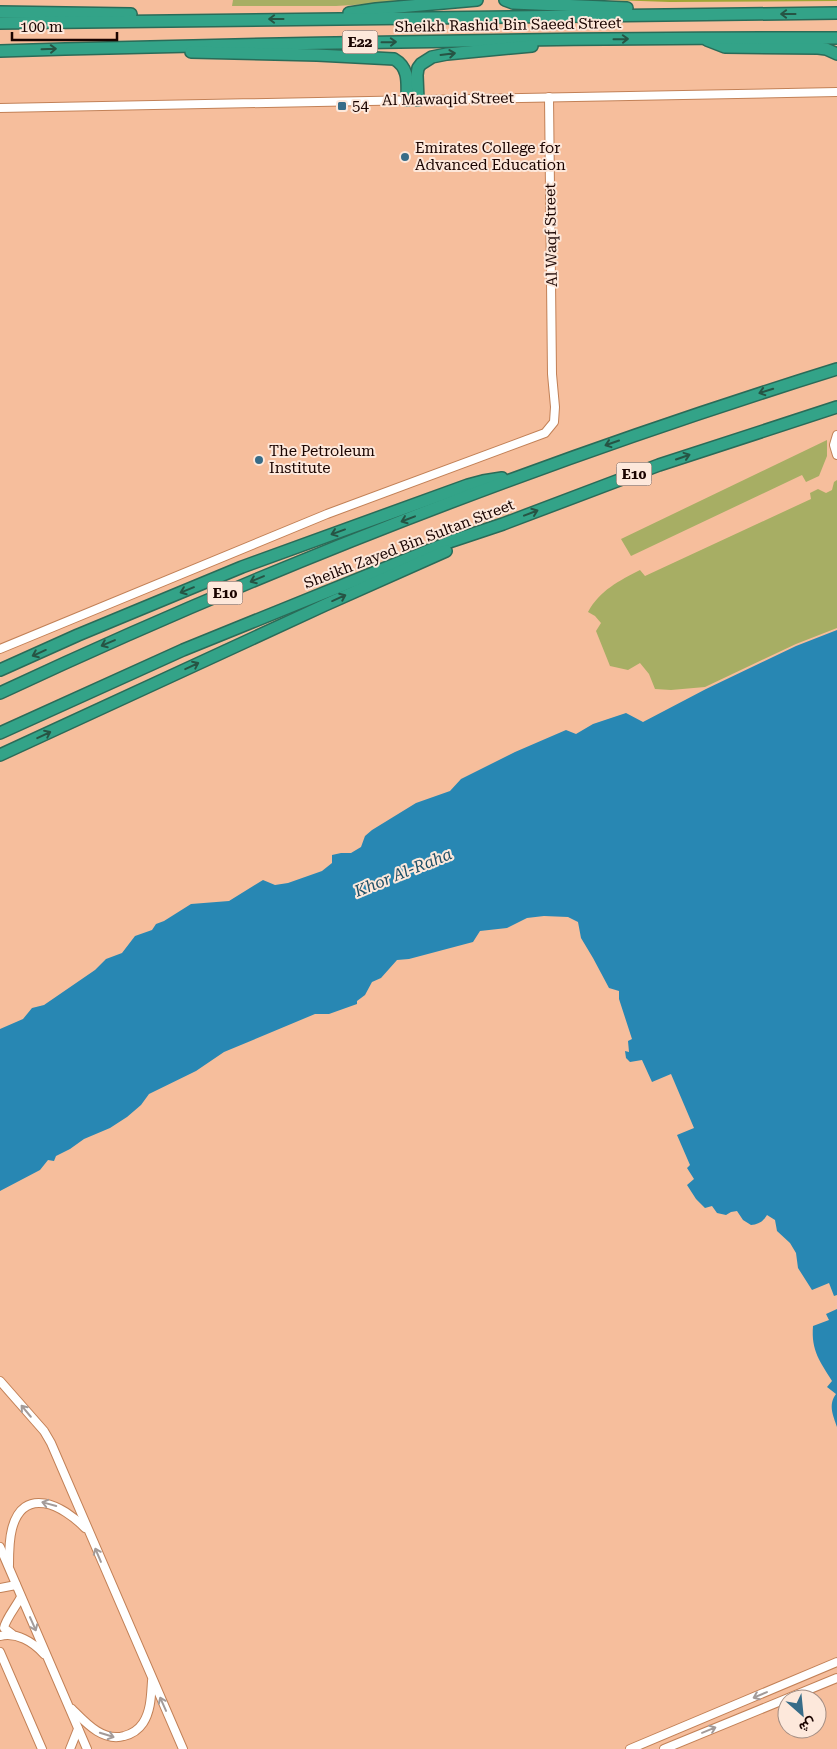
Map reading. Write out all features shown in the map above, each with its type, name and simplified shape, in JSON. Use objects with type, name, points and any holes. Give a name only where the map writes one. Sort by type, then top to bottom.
[{"type":"highway","points":[[305,19],[376,9],[477,0]]},
{"type":"highway","points":[[505,0],[513,3],[726,14]]},
{"type":"highway","points":[[0,12],[133,14],[177,20]]},
{"type":"highway","name":"Sheikh Rashid Bin Saeed Street","points":[[0,23],[837,13]]},
{"type":"highway","points":[[704,38],[725,47],[818,48],[837,54]]},
{"type":"highway","name":"Sheikh Rashid Bin Saeed Street","points":[[0,51],[148,46],[572,39],[837,38]]},
{"type":"highway","points":[[412,100],[418,68],[432,57],[516,48],[572,39]]},
{"type":"highway","points":[[148,46],[190,52],[394,59],[404,67],[412,100]]},
{"type":"highway","name":"Sheikh Zayed Bin Sultan Street","points":[[0,693],[86,653],[297,562],[514,478],[742,398],[837,369]]},
{"type":"highway","name":"Sheikh Zayed Bin Sultan Street","points":[[0,733],[182,650],[452,540],[502,524],[659,465],[837,407]]},
{"type":"highway","points":[[0,670],[78,635],[242,567],[468,485],[498,478],[514,478]]},
{"type":"highway","points":[[0,755],[325,604],[454,548],[502,524]]},
{"type":"street","name":"Al Mawaqid Street","points":[[0,108],[837,92]]},
{"type":"street","name":"Al Waqf Street","points":[[0,650],[327,514],[539,437],[550,419],[554,407],[549,97]]},
{"type":"street","points":[[837,435],[834,445],[837,455]]},
{"type":"street","points":[[0,1380],[44,1431],[51,1443],[183,1749]]},
{"type":"street","points":[[9,1567],[12,1528],[16,1517],[32,1504],[41,1502],[51,1503],[72,1515],[88,1531]]},
{"type":"street","points":[[0,1547],[87,1749]]},
{"type":"street","points":[[0,1588],[16,1585]]},
{"type":"street","points":[[21,1597],[4,1624],[4,1628],[31,1643],[48,1657]]},
{"type":"street","points":[[0,1622],[11,1615]]},
{"type":"street","points":[[0,1636],[12,1634]]},
{"type":"street","points":[[0,1652],[42,1749]]},
{"type":"street","points":[[630,1749],[837,1662]]},
{"type":"street","points":[[664,1749],[837,1678]]},
{"type":"street","points":[[69,1706],[82,1720],[100,1733],[119,1737],[129,1735],[143,1723],[147,1714],[152,1680]]},
{"type":"street","points":[[70,1749],[78,1729]]},
{"type":"green space","points":[[233,0],[434,0],[336,6],[232,6]]},
{"type":"green space","points":[[611,0],[837,0],[837,1],[670,2]]},
{"type":"green space","points":[[827,440],[827,456],[819,476],[806,482],[802,475],[631,556],[621,539]]},
{"type":"green space","points":[[837,480],[837,628],[796,644],[705,687],[671,690],[655,689],[649,674],[640,663],[628,670],[610,666],[596,631],[601,623],[588,612],[604,592],[617,582],[640,570],[645,576],[811,499],[810,493],[818,489],[826,493],[832,490],[834,482]]},
{"type":"water","name":"Khor Al-Raha","points":[[837,630],[837,1295],[834,1296],[829,1283],[812,1290],[798,1268],[796,1253],[790,1243],[777,1231],[775,1220],[767,1215],[760,1222],[751,1225],[743,1220],[737,1211],[726,1215],[717,1213],[712,1206],[705,1208],[696,1199],[687,1185],[694,1179],[687,1168],[690,1165],[677,1135],[694,1128],[671,1074],[652,1082],[642,1060],[630,1062],[626,1058],[625,1051],[629,1052],[628,1041],[632,1039],[619,999],[619,991],[609,988],[581,938],[578,922],[568,917],[544,916],[527,918],[507,928],[480,931],[473,942],[409,959],[397,960],[381,978],[372,982],[365,995],[357,1001],[357,1004],[329,1014],[315,1014],[224,1052],[196,1071],[149,1094],[141,1105],[110,1128],[84,1139],[56,1156],[54,1161],[48,1160],[40,1170],[0,1191],[0,1029],[23,1019],[32,1008],[44,1005],[95,970],[106,959],[122,953],[135,936],[152,930],[156,924],[191,904],[229,901],[263,880],[275,885],[288,883],[322,871],[332,863],[332,855],[351,853],[361,847],[365,836],[372,830],[416,803],[450,791],[461,779],[515,752],[566,730],[576,734],[593,724],[626,713],[643,722],[706,689],[796,646]]},
{"type":"water","points":[[837,1309],[837,1427],[832,1406],[836,1394],[827,1387],[832,1381],[817,1355],[813,1342],[813,1326],[829,1320],[826,1314]]},
{"type":"place","name":"54","points":[[342,106]]},
{"type":"place","name":"Emirates College for Advanced Education","points":[[405,157]]},
{"type":"place","name":"The Petroleum Institute","points":[[259,460]]}]
